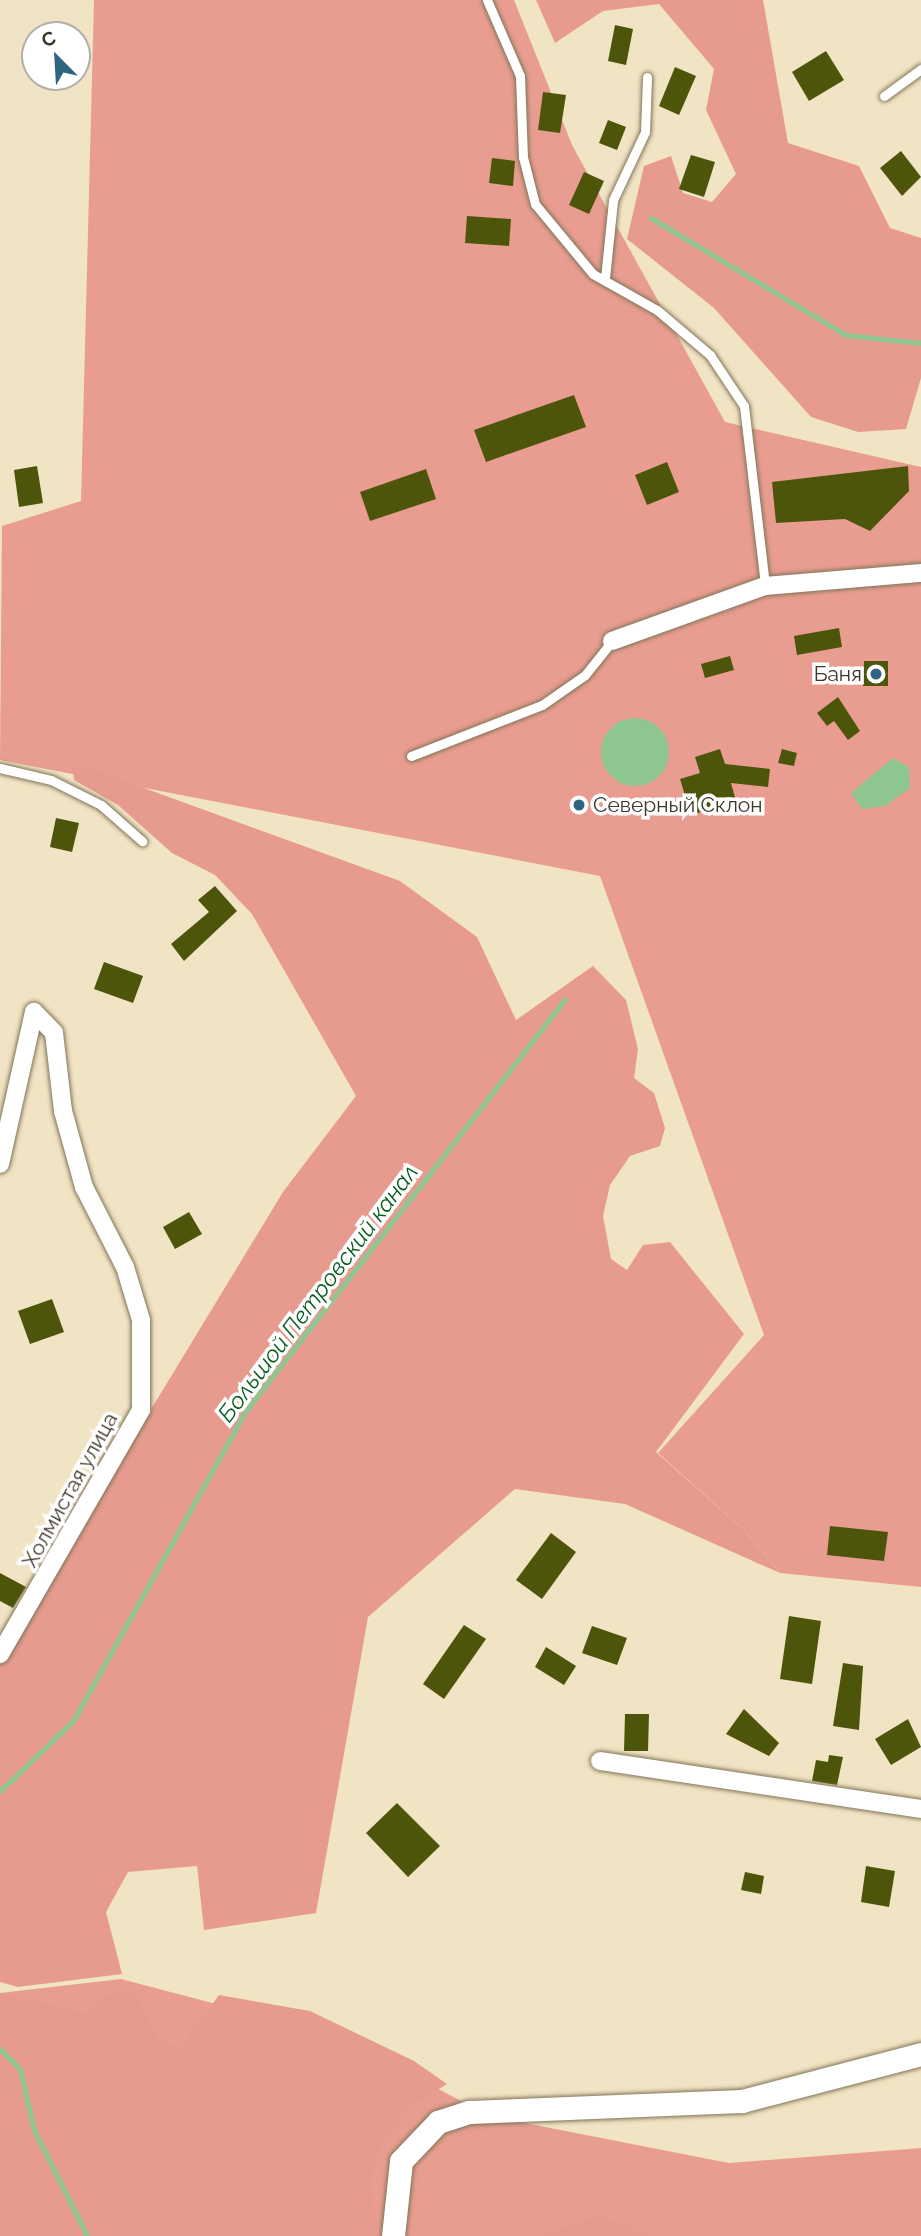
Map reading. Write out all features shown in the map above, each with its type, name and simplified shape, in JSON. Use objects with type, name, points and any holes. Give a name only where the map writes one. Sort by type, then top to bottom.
[{"type":"street","points":[[612,641],[765,586],[921,573]]},
{"type":"street","name":"Холмистая улица","points":[[0,1164],[34,1012],[54,1033],[63,1111],[84,1187],[125,1267],[141,1320],[141,1410],[0,1654]]},
{"type":"street","points":[[600,1761],[921,1809]]},
{"type":"street","points":[[393,2236],[401,2161],[438,2122],[469,2112],[742,2101],[921,2054]]},
{"type":"lane","points":[[487,0],[520,76],[523,157],[536,204],[569,250],[605,278],[657,310],[709,355],[744,406],[765,586]]},
{"type":"lane","points":[[884,96],[921,69]]},
{"type":"lane","points":[[605,278],[613,200],[645,132],[647,77]]},
{"type":"lane","points":[[411,756],[542,705],[584,675],[612,641]]},
{"type":"lane","points":[[0,768],[51,780],[101,805],[142,841]]},
{"type":"shaded area","name":"Северный Склон","points":[[94,0],[514,0],[572,145],[725,422],[921,467],[921,1587],[780,1573],[744,1530],[658,1453],[764,1335],[600,876],[0,760],[2,526],[81,501]]},
{"type":"shaded area","points":[[536,0],[763,0],[788,143],[859,166],[890,228],[921,238],[921,378],[906,429],[858,432],[811,417],[714,308],[627,239],[644,166],[671,156],[683,193],[712,202],[736,174],[706,110],[714,69],[659,4],[603,11],[555,43]]},
{"type":"shaded area","points":[[635,718],[648,721],[659,728],[666,739],[669,752],[666,765],[659,776],[648,783],[635,786],[622,783],[611,776],[604,765],[601,752],[604,739],[611,728],[622,721]]},
{"type":"shaded area","points":[[893,758],[909,767],[910,788],[885,806],[862,809],[851,793]]},
{"type":"shaded area","points":[[89,768],[400,881],[477,937],[516,1020],[593,966],[626,1000],[638,1049],[634,1078],[654,1093],[665,1128],[660,1146],[630,1156],[610,1185],[603,1216],[611,1259],[627,1270],[643,1245],[670,1242],[744,1334],[656,1452],[744,1530],[780,1573],[625,1504],[515,1489],[368,1617],[316,1913],[204,1930],[197,1866],[128,1872],[106,1912],[122,1974],[18,1987],[0,1982],[0,1658],[283,1192],[356,1096],[252,914],[215,875],[172,853],[118,805],[74,780],[73,771]]},
{"type":"shaded area","points":[[121,1979],[341,2037],[489,2116],[729,2163],[921,2148],[921,2236],[0,2236],[0,1993]]},
{"type":"shaded area","points":[[135,1991],[159,2041],[181,2047],[219,1995],[310,2011],[414,2061],[447,2084],[414,2104],[384,2139],[371,2177],[376,2236],[0,2236],[0,1993],[85,2013],[104,1995]]},
{"type":"shaded area","points":[[599,2216],[654,2236],[545,2236],[574,2223]]},
{"type":"building","points":[[615,25],[633,29],[626,65],[608,61]]},
{"type":"building","points":[[826,51],[844,80],[809,101],[792,72]]},
{"type":"building","points":[[675,67],[696,76],[679,115],[659,106]]},
{"type":"building","points":[[543,92],[566,95],[560,133],[538,130]]},
{"type":"building","points":[[608,120],[626,127],[617,150],[599,143]]},
{"type":"building","points":[[901,151],[921,177],[902,196],[880,168]]},
{"type":"building","points":[[691,155],[715,162],[704,197],[679,189]]},
{"type":"building","points":[[492,158],[515,161],[513,186],[489,183]]},
{"type":"building","points":[[584,172],[604,181],[589,214],[569,205]]},
{"type":"building","points":[[467,216],[511,219],[509,246],[465,243]]},
{"type":"building","points":[[574,395],[586,427],[486,462],[474,430]]},
{"type":"building","points":[[667,462],[679,492],[647,505],[635,475]]},
{"type":"building","points":[[37,466],[43,503],[19,507],[14,470]]},
{"type":"building","points":[[908,466],[909,491],[870,531],[845,519],[776,523],[772,482]]},
{"type":"building","points":[[426,469],[436,499],[370,521],[360,492]]},
{"type":"building","points":[[839,628],[842,647],[797,655],[794,636]]},
{"type":"building","points":[[730,656],[734,670],[705,678],[701,664]]},
{"type":"building","name":"Баня","points":[[864,661],[888,661],[888,686],[863,686]]},
{"type":"building","points":[[838,697],[860,731],[848,740],[834,721],[827,726],[817,713]]},
{"type":"building","points":[[720,749],[725,764],[770,769],[768,787],[731,783],[736,801],[691,815],[680,779],[700,773],[695,757]]},
{"type":"building","points":[[782,749],[797,753],[794,766],[778,763]]},
{"type":"building","points":[[56,818],[79,823],[72,852],[50,847]]},
{"type":"building","points":[[215,886],[237,911],[184,961],[171,944],[209,912],[198,900]]},
{"type":"building","points":[[104,962],[143,976],[133,1003],[94,989]]},
{"type":"building","points":[[189,1212],[202,1234],[175,1249],[163,1227]]},
{"type":"building","points":[[52,1299],[64,1332],[30,1344],[18,1311]]},
{"type":"building","points":[[830,1526],[888,1532],[884,1561],[827,1555]]},
{"type":"building","points":[[551,1533],[576,1552],[542,1599],[516,1580]]},
{"type":"building","points":[[0,1573],[26,1587],[13,1608],[0,1601]]},
{"type":"building","points":[[789,1616],[821,1621],[812,1684],[780,1679]]},
{"type":"building","points":[[464,1625],[486,1639],[444,1699],[423,1684]]},
{"type":"building","points":[[592,1626],[627,1638],[617,1665],[582,1653]]},
{"type":"building","points":[[546,1647],[576,1666],[564,1685],[535,1667]]},
{"type":"building","points":[[843,1663],[863,1666],[859,1730],[833,1726]]},
{"type":"building","points":[[744,1709],[779,1743],[769,1756],[726,1734]]},
{"type":"building","points":[[625,1714],[649,1714],[648,1751],[624,1751]]},
{"type":"building","points":[[908,1719],[921,1747],[891,1765],[875,1739]]},
{"type":"building","points":[[829,1755],[843,1757],[837,1785],[812,1781],[816,1760],[828,1762]]},
{"type":"building","points":[[397,1803],[440,1846],[408,1877],[366,1833]]},
{"type":"building","points":[[866,1866],[895,1871],[889,1907],[861,1902]]},
{"type":"building","points":[[745,1872],[764,1876],[761,1894],[741,1890]]},
{"type":"waterway","points":[[651,218],[846,335],[921,343]]},
{"type":"waterway","name":"Большой Петровский канал","points":[[0,1791],[73,1721],[245,1412],[565,999]]},
{"type":"waterway","points":[[0,2049],[20,2069],[34,2130],[87,2236]]},
{"type":"place","name":"Баня","points":[[876,674]]},
{"type":"place","name":"Северный Склон","points":[[579,805]]}]
